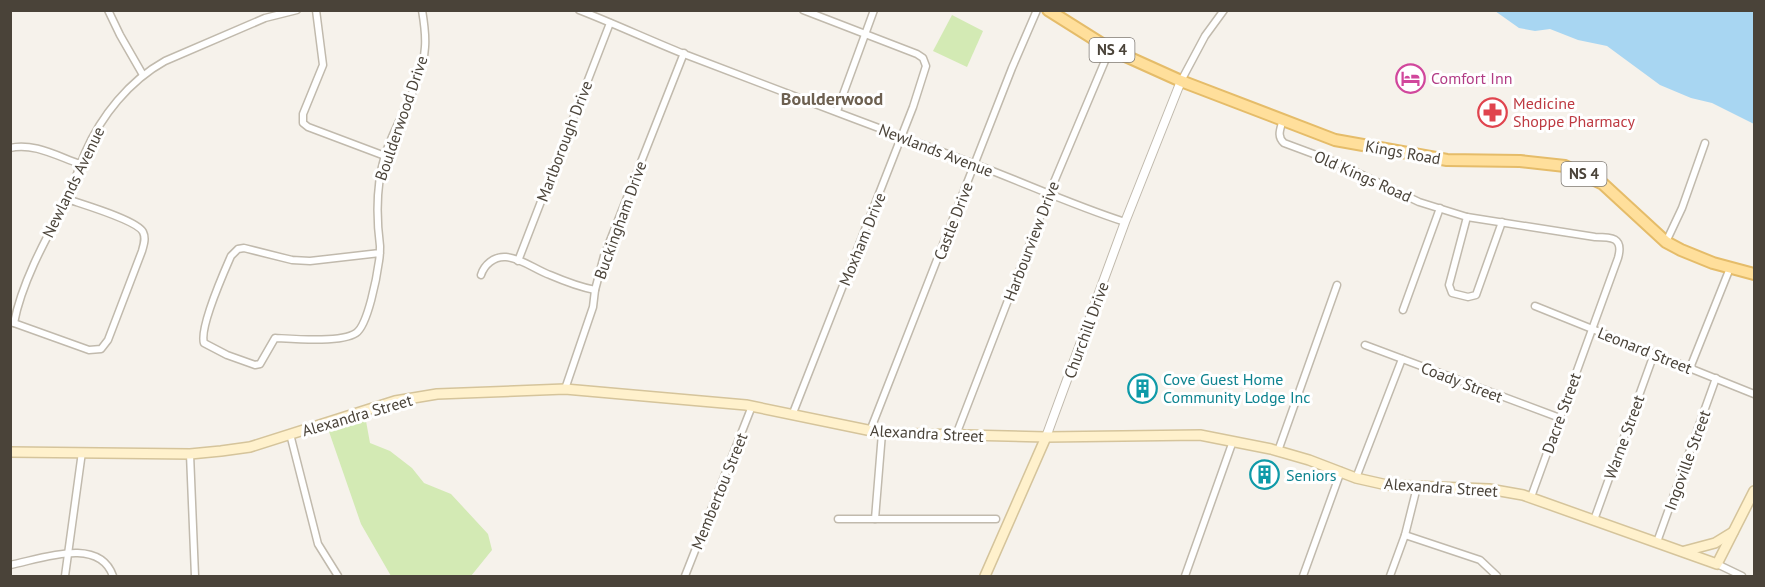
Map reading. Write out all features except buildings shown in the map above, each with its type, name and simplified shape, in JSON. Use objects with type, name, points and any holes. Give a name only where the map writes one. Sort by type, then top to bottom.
[{"type":"main road","name":"Kings Road","points":[[1048,10],[1110,49],[1181,81],[1341,141],[1447,160],[1520,161],[1565,166],[1603,184],[1666,242],[1697,257],[1755,274]]},
{"type":"main road","name":"Alexandra Street","points":[[10,452],[190,454],[250,447],[395,401],[437,394],[565,389],[752,406],[882,433],[1046,437],[1194,435],[1278,451],[1356,478],[1387,485],[1417,488],[1489,489],[1531,497],[1717,564]]},
{"type":"main road","name":"Churchill Drive","points":[[985,576],[1046,437]]},
{"type":"main road","points":[[1717,564],[1755,491]]},
{"type":"main road","points":[[1683,551],[1716,543],[1735,531]]},
{"type":"street","points":[[108,10],[143,75]]},
{"type":"street","name":"Newlands Avenue","points":[[12,322],[39,253],[67,199],[91,139],[124,93],[143,75],[165,61],[253,23],[297,10]]},
{"type":"street","points":[[316,10],[323,65],[303,114],[303,123],[308,128],[385,156]]},
{"type":"street","name":"Boulderwood Drive","points":[[380,253],[310,261],[292,260],[244,248],[238,249],[231,256],[223,273],[202,336],[204,343],[212,349],[249,365],[255,365],[260,364],[275,338],[310,340],[337,338],[355,334],[359,330],[371,298],[380,253],[377,203],[378,186],[385,156],[422,63],[425,47],[422,10]]},
{"type":"street","name":"Newlands Avenue","points":[[579,10],[901,138],[1125,222]]},
{"type":"street","points":[[803,10],[866,34]]},
{"type":"street","points":[[837,111],[874,10]]},
{"type":"street","name":"Castle Drive","points":[[870,431],[1012,68],[1037,10]]},
{"type":"street","points":[[1181,81],[1205,36],[1224,10]]},
{"type":"street","name":"Marlborough Drive","points":[[518,261],[610,22]]},
{"type":"street","name":"Moxham Drive","points":[[793,413],[881,192],[926,68],[925,62],[918,55],[866,34]]},
{"type":"street","name":"Harbourview Drive","points":[[956,435],[1049,194],[1110,49]]},
{"type":"street","name":"Buckingham Drive","points":[[565,389],[593,307],[604,256],[684,53]]},
{"type":"street","name":"Churchill Drive","points":[[1046,437],[1125,222],[1181,81]]},
{"type":"street","name":"Old Kings Road","points":[[1283,118],[1279,134],[1284,143],[1329,159],[1400,194],[1467,217],[1595,237],[1609,237],[1616,240],[1620,252],[1592,329]]},
{"type":"street","points":[[1666,242],[1682,208],[1705,143]]},
{"type":"street","points":[[10,148],[21,146],[32,148],[80,164]]},
{"type":"street","points":[[12,322],[89,350],[100,349],[108,340],[145,238],[140,228],[129,222],[67,199]]},
{"type":"street","points":[[1403,310],[1440,208]]},
{"type":"street","points":[[1467,217],[1449,285],[1452,293],[1468,297],[1476,295],[1502,222]]},
{"type":"street","points":[[481,275],[486,266],[497,258],[505,257],[551,276],[595,290]]},
{"type":"street","points":[[1690,368],[1730,268]]},
{"type":"street","points":[[1278,451],[1337,285]]},
{"type":"street","name":"Leonard Street","points":[[1535,306],[1755,394]]},
{"type":"street","name":"Dacre Street","points":[[1531,497],[1592,329]]},
{"type":"street","name":"Coady Street","points":[[1365,345],[1560,418]]},
{"type":"street","name":"Warne Street","points":[[1594,519],[1654,354]]},
{"type":"street","points":[[1356,478],[1402,359]]},
{"type":"street","name":"Ingoville Street","points":[[1658,542],[1716,378]]},
{"type":"street","name":"Membertou Street","points":[[685,576],[752,406]]},
{"type":"street","points":[[875,519],[882,433]]},
{"type":"street","points":[[290,434],[318,544],[338,576]]},
{"type":"street","points":[[1185,576],[1233,441]]},
{"type":"street","points":[[65,576],[82,452]]},
{"type":"street","points":[[190,454],[195,576]]},
{"type":"street","points":[[1303,576],[1341,471]]},
{"type":"street","points":[[1390,576],[1405,535],[1417,488]]},
{"type":"street","points":[[838,519],[996,519]]},
{"type":"street","points":[[1405,535],[1480,560],[1497,576]]},
{"type":"street","points":[[10,565],[68,553],[99,557],[108,565],[113,576]]},
{"type":"street","points":[[1717,564],[1742,576]]},
{"type":"green space","points":[[952,15],[983,31],[967,67],[933,51]]},
{"type":"green space","points":[[364,410],[370,443],[390,451],[412,468],[424,483],[451,494],[488,534],[492,550],[471,576],[391,576],[361,524],[326,423]]},
{"type":"water","points":[[1495,11],[1754,11],[1754,124],[1712,103],[1691,98],[1660,85],[1607,46],[1578,40],[1550,29],[1535,31],[1519,28]]},
{"type":"place","name":"Comfort Inn","points":[[1410,78]]},
{"type":"place","name":"Medicine Shoppe Pharmacy","points":[[1492,112]]},
{"type":"place","name":"Cove Guest Home Community Lodge Inc","points":[[1142,388]]},
{"type":"place","name":"Seniors","points":[[1265,475]]},
{"type":"district","name":"Boulderwood","points":[[832,99]]}]
